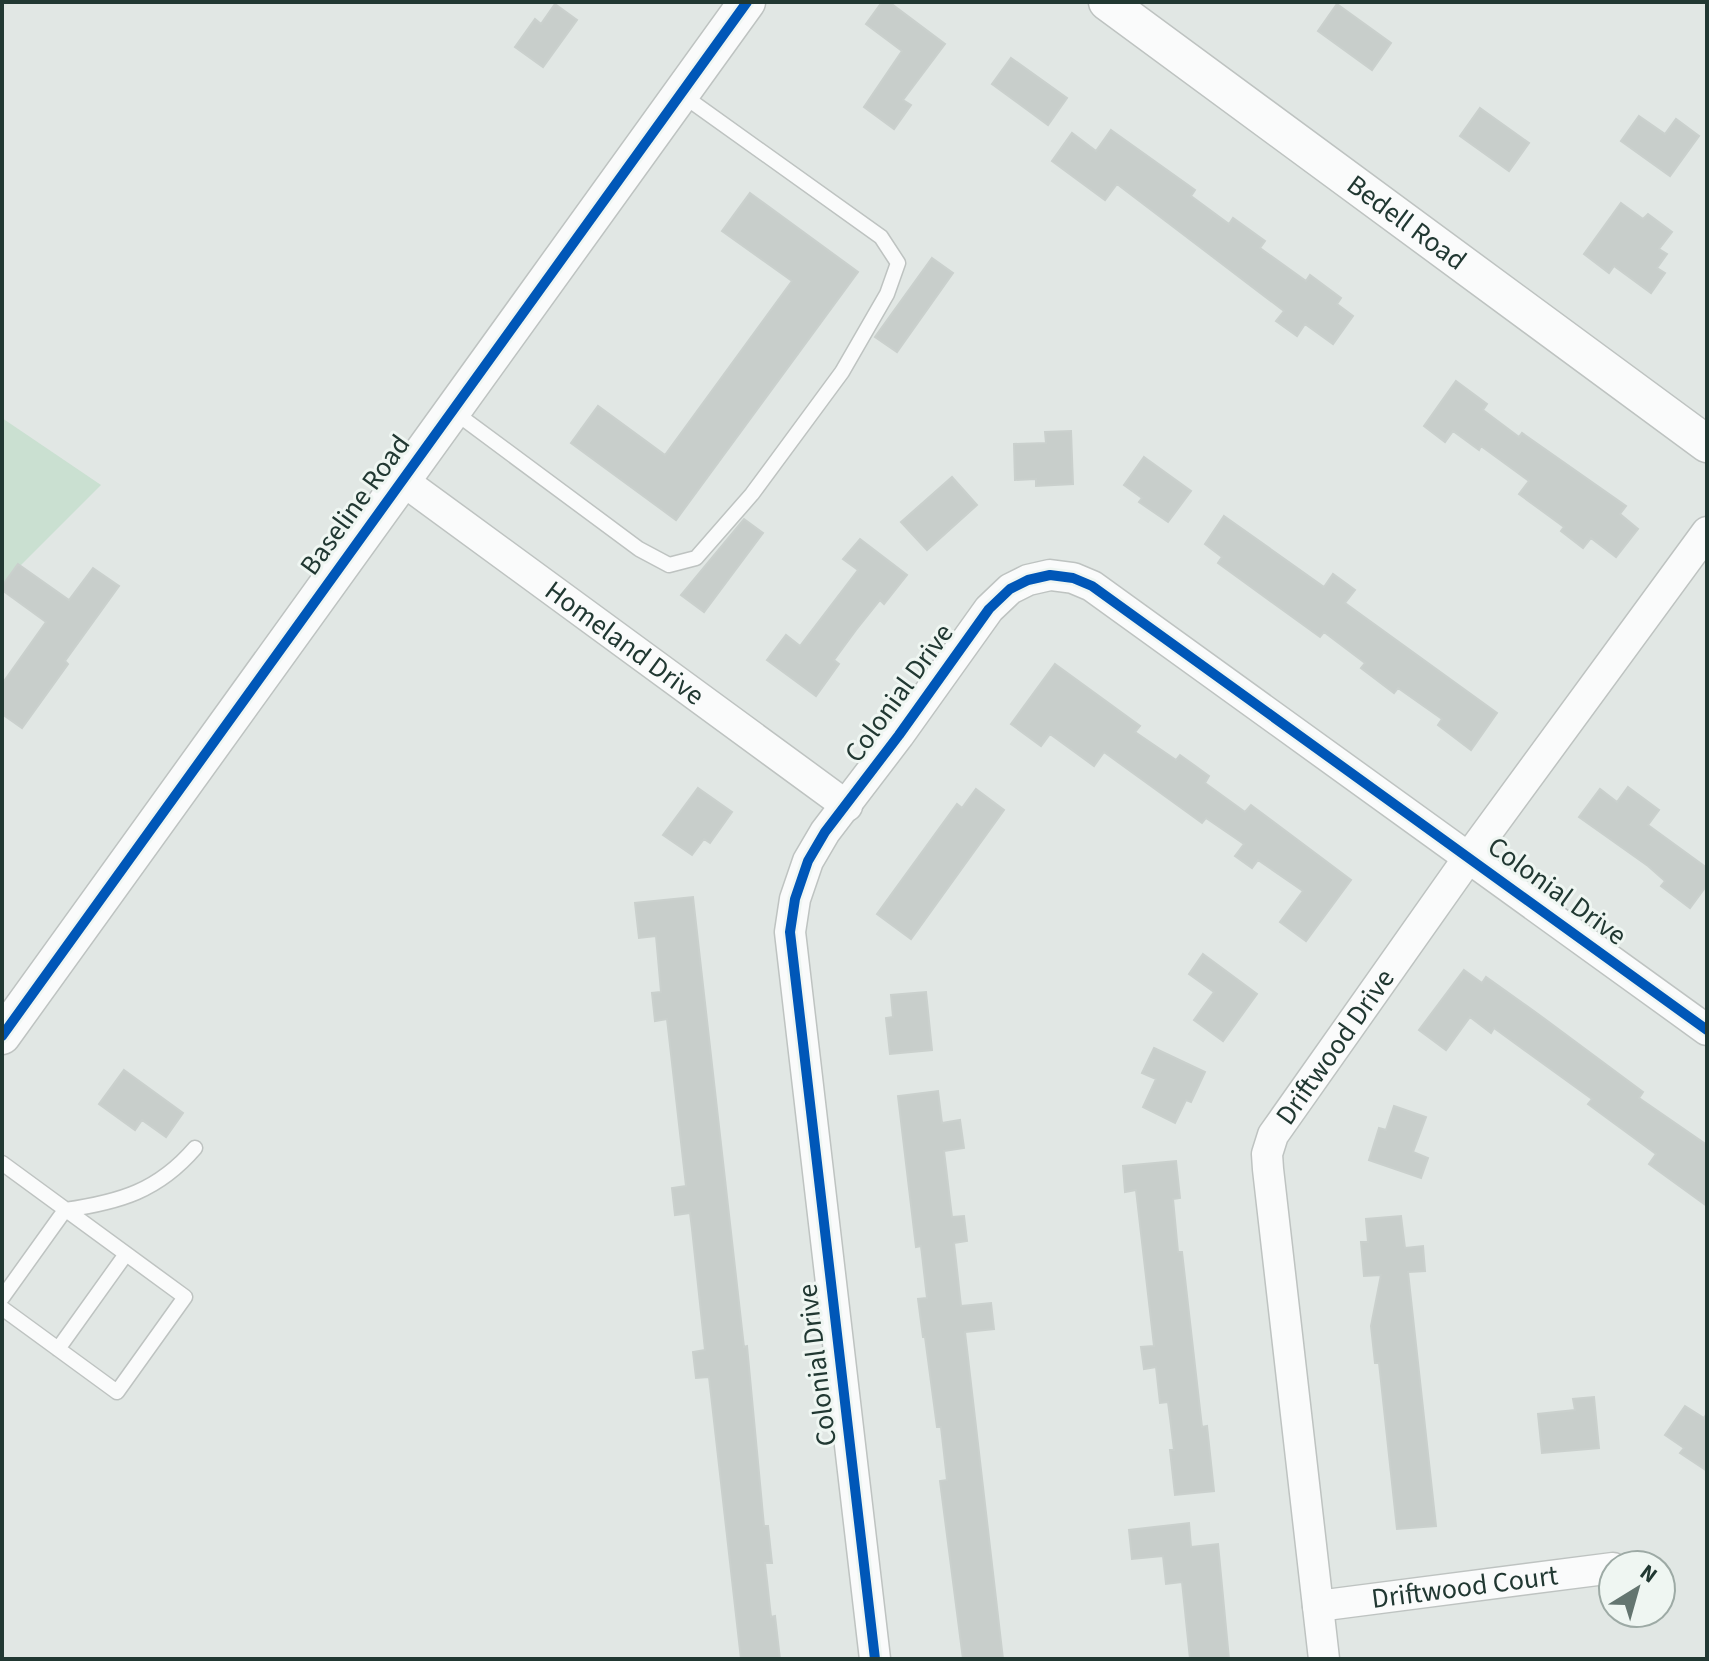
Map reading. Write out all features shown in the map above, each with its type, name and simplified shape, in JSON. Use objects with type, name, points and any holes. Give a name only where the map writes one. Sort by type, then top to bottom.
[{"type":"street","name":"Baseline Road","points":[[2,1036],[747,2]]},
{"type":"street","name":"Bedell Road","points":[[1107,2],[1707,444]]},
{"type":"street","name":"Homeland Drive","points":[[402,480],[847,806]]},
{"type":"street","name":"Driftwood Drive","points":[[1324,1659],[1267,1154],[1273,1135],[1469,857],[1707,532]]},
{"type":"street","name":"Colonial Drive","points":[[875,1659],[790,932],[795,899],[808,861],[825,832],[989,609],[1010,589],[1028,580],[1050,575],[1073,578],[1092,586],[1707,1030]]},
{"type":"street","name":"Driftwood Court","points":[[1318,1606],[1597,1570]]},
{"type":"lane","points":[[453,411],[639,549],[669,565],[696,558],[752,494],[833,384],[887,294],[898,263],[881,237],[680,94]]},
{"type":"lane","points":[[2,1298],[65,1210],[130,1197],[177,1169],[195,1148]]},
{"type":"lane","points":[[2,1308],[117,1392],[185,1297],[3,1165]]},
{"type":"lane","points":[[58,1349],[126,1254]]},
{"type":"green space","points":[[2,418],[101,485],[2,584]]},
{"type":"building","points":[[882,2],[889,2],[945,44],[903,100],[911,105],[894,129],[864,107],[902,51],[866,24]]},
{"type":"building","points":[[555,4],[577,20],[543,67],[515,47],[535,19],[541,24]]},
{"type":"building","points":[[1337,4],[1391,43],[1372,70],[1318,31]]},
{"type":"building","points":[[1011,58],[1067,98],[1048,125],[992,84]]},
{"type":"building","points":[[1480,108],[1529,143],[1509,171],[1460,136]]},
{"type":"building","points":[[1639,116],[1665,134],[1676,119],[1699,136],[1670,176],[1621,141]]},
{"type":"building","points":[[1111,130],[1195,190],[1191,196],[1229,224],[1233,218],[1265,241],[1260,248],[1306,281],[1310,275],[1341,298],[1337,304],[1353,316],[1333,344],[1305,324],[1297,336],[1276,321],[1284,311],[1117,184],[1105,200],[1052,161],[1072,133],[1096,151]]},
{"type":"building","points":[[750,193],[858,272],[676,520],[571,443],[598,406],[665,455],[792,281],[722,231]]},
{"type":"building","points":[[1621,203],[1643,219],[1648,214],[1672,232],[1659,249],[1667,254],[1657,268],[1665,273],[1651,293],[1614,266],[1609,273],[1584,254]]},
{"type":"building","points":[[932,258],[953,273],[897,352],[875,337]]},
{"type":"building","points":[[1456,381],[1487,404],[1483,410],[1519,437],[1522,433],[1626,506],[1620,514],[1638,529],[1616,557],[1591,538],[1583,548],[1561,531],[1564,527],[1519,494],[1529,481],[1481,446],[1479,450],[1453,431],[1445,442],[1424,426]]},
{"type":"building","points":[[1071,431],[1073,484],[1036,486],[1036,479],[1015,480],[1014,444],[1046,443],[1045,432]]},
{"type":"building","points":[[1144,457],[1191,491],[1168,522],[1139,502],[1142,498],[1124,485]]},
{"type":"building","points":[[952,477],[977,505],[927,550],[901,522]]},
{"type":"building","points":[[1224,516],[1324,587],[1333,574],[1355,590],[1345,603],[1497,713],[1471,750],[1438,725],[1442,719],[1398,688],[1394,693],[1361,668],[1365,663],[1324,632],[1320,637],[1218,563],[1222,557],[1205,544]]},
{"type":"building","points":[[744,519],[763,533],[704,612],[681,595]]},
{"type":"building","points":[[860,539],[907,575],[884,604],[880,600],[856,630],[834,660],[839,664],[816,696],[767,660],[786,635],[800,646],[858,570],[843,559]]},
{"type":"building","points":[[18,564],[69,600],[93,568],[119,586],[22,728],[2,714],[2,684],[46,622],[2,590]]},
{"type":"building","points":[[1055,664],[1140,726],[1135,732],[1176,760],[1180,755],[1209,776],[1205,783],[1245,812],[1251,805],[1351,880],[1306,941],[1280,922],[1303,891],[1258,860],[1252,868],[1235,856],[1244,844],[1206,818],[1202,823],[1104,752],[1094,766],[1050,734],[1041,746],[1011,724]]},
{"type":"building","points":[[1628,787],[1659,810],[1648,825],[1707,868],[1707,885],[1690,908],[1661,886],[1665,881],[1648,866],[1579,817],[1600,789],[1617,802]]},
{"type":"building","points":[[698,788],[732,812],[710,843],[704,839],[692,855],[663,835]]},
{"type":"building","points":[[976,789],[1004,810],[911,939],[877,914],[957,804],[962,808]]},
{"type":"building","points":[[693,897],[744,1347],[747,1346],[764,1526],[768,1526],[772,1563],[765,1563],[771,1617],[775,1616],[780,1659],[741,1659],[709,1377],[696,1378],[693,1352],[705,1350],[690,1213],[675,1215],[672,1188],[686,1186],[667,1019],[655,1021],[652,993],[661,992],[656,936],[639,938],[635,903]]},
{"type":"building","points":[[1203,954],[1257,994],[1223,1041],[1194,1020],[1214,992],[1189,974]]},
{"type":"building","points":[[1464,970],[1482,983],[1486,977],[1538,1014],[1643,1092],[1639,1098],[1707,1145],[1707,1206],[1649,1164],[1656,1154],[1588,1104],[1592,1099],[1494,1028],[1491,1033],[1470,1017],[1446,1050],[1419,1030]]},
{"type":"building","points":[[926,992],[932,1050],[890,1054],[886,1018],[893,1017],[891,995]]},
{"type":"building","points":[[1154,1048],[1205,1072],[1191,1102],[1186,1100],[1175,1123],[1143,1107],[1156,1079],[1142,1073]]},
{"type":"building","points":[[124,1070],[183,1113],[166,1137],[142,1120],[135,1130],[99,1104]]},
{"type":"building","points":[[938,1091],[942,1123],[960,1120],[964,1148],[944,1151],[952,1217],[964,1216],[967,1241],[954,1243],[961,1306],[991,1303],[994,1329],[965,1332],[1003,1659],[963,1659],[940,1481],[947,1480],[941,1427],[937,1427],[918,1299],[927,1298],[921,1246],[916,1247],[898,1096]]},
{"type":"building","points":[[1394,1106],[1426,1117],[1413,1152],[1428,1158],[1421,1178],[1369,1160],[1379,1128],[1386,1130]]},
{"type":"building","points":[[1176,1161],[1180,1198],[1173,1199],[1178,1252],[1182,1252],[1202,1427],[1207,1426],[1214,1491],[1175,1495],[1168,1402],[1160,1403],[1156,1367],[1144,1369],[1141,1347],[1154,1346],[1136,1190],[1125,1192],[1123,1166]]},
{"type":"building","points":[[1401,1216],[1405,1248],[1423,1246],[1425,1271],[1408,1272],[1436,1526],[1397,1529],[1379,1363],[1375,1363],[1371,1326],[1381,1275],[1364,1276],[1361,1242],[1368,1242],[1366,1219]]},
{"type":"building","points":[[1594,1397],[1599,1448],[1542,1453],[1538,1414],[1575,1410],[1573,1399]]},
{"type":"building","points":[[1685,1406],[1704,1418],[1707,1413],[1707,1471],[1680,1453],[1684,1448],[1665,1435]]},
{"type":"building","points":[[1189,1523],[1191,1547],[1218,1544],[1229,1659],[1190,1659],[1182,1582],[1166,1584],[1163,1556],[1132,1559],[1129,1530]]},
{"type":"cycle path","points":[[2,1036],[747,2]]},
{"type":"cycle path","points":[[875,1659],[790,932],[795,899],[808,861],[825,832],[989,609],[1010,589],[1028,580],[1050,575],[1073,578],[1092,586],[1707,1030]]}]
